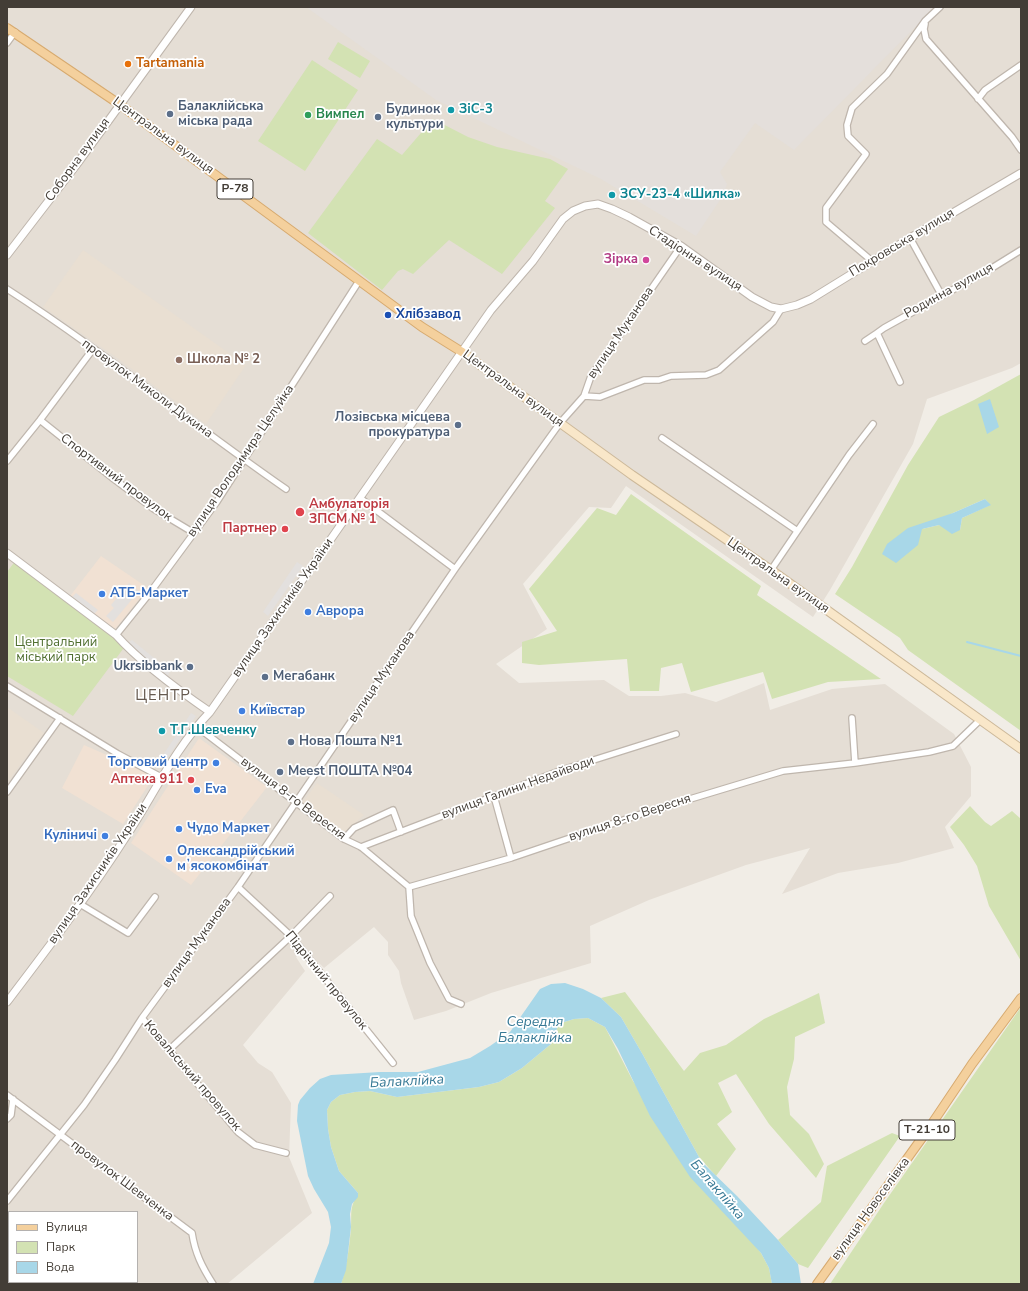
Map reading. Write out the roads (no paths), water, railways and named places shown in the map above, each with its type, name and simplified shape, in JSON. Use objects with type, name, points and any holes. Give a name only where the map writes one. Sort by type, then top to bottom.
[{"type":"main road","name":"Центральна вулиця","points":[[11,30],[119,104],[422,327],[462,352],[632,475],[771,570],[1021,749]]},
{"type":"main road","name":"вулиця Новоселівка","points":[[817,1284],[927,1131],[972,1064],[1021,998]]},
{"type":"street","name":"Соборна вулиця","points":[[7,255],[77,164],[119,104],[191,7]]},
{"type":"street","points":[[872,261],[826,222],[826,208],[866,154],[848,136],[847,125],[852,108],[887,74],[925,21],[940,7]]},
{"type":"street","points":[[925,21],[924,29],[926,38],[1012,137],[1021,150]]},
{"type":"street","points":[[7,43],[11,30]]},
{"type":"street","points":[[978,99],[985,90],[1021,64]]},
{"type":"street","name":"Покровська вулиця","points":[[781,309],[797,305],[811,299],[910,238],[1021,173]]},
{"type":"street","name":"Стадіонна вулиця","points":[[585,206],[598,204],[612,209],[681,246],[752,296],[771,307],[781,309]]},
{"type":"street","name":"вулиця Захисників України","points":[[7,1002],[80,904],[128,835],[161,777],[196,726],[210,712],[269,628],[296,586],[360,498],[491,310],[533,261],[563,219],[573,211],[585,206]]},
{"type":"street","points":[[910,238],[942,296]]},
{"type":"street","name":"вулиця Муканова","points":[[7,1201],[84,1105],[142,1018],[238,887],[455,570],[560,423],[584,396],[591,376],[681,246]]},
{"type":"street","name":"Родинна вулиця","points":[[866,341],[884,328],[992,268],[1021,250]]},
{"type":"street","name":"вулиця Володимира Целуйка","points":[[116,635],[149,594],[216,503],[359,281]]},
{"type":"street","name":"провулок Миколи Дукина","points":[[7,289],[94,349],[286,489]]},
{"type":"street","points":[[584,396],[600,397],[644,380],[659,380],[671,376],[706,375],[719,370],[773,322],[781,309]]},
{"type":"street","points":[[877,333],[900,382]]},
{"type":"street","points":[[7,461],[94,349]]},
{"type":"street","name":"Спортивний провулок","points":[[40,420],[154,509],[194,533]]},
{"type":"street","points":[[771,570],[796,530],[873,424]]},
{"type":"street","points":[[662,438],[796,530]]},
{"type":"street","points":[[360,498],[455,570]]},
{"type":"street","points":[[7,554],[116,635],[126,647],[173,685],[210,712]]},
{"type":"street","points":[[7,686],[161,777]]},
{"type":"street","points":[[7,792],[60,718]]},
{"type":"street","points":[[852,718],[855,763]]},
{"type":"street","name":"вулиця 8-го Вересня","points":[[196,726],[344,839],[361,847],[409,887],[511,858],[647,812],[784,771],[855,763],[929,752],[953,746],[980,720]]},
{"type":"street","name":"вулиця Галини Недайводи","points":[[361,847],[562,770],[676,734]]},
{"type":"street","points":[[494,796],[511,858]]},
{"type":"street","points":[[344,839],[354,828],[393,810],[401,832]]},
{"type":"street","name":"Підрічний провулок","points":[[238,887],[291,936],[393,1063]]},
{"type":"street","points":[[409,887],[411,916],[430,963],[449,999],[461,1004]]},
{"type":"street","points":[[170,1049],[291,936],[330,896]]},
{"type":"street","points":[[80,904],[128,933],[155,897]]},
{"type":"street","name":"Ковальський провулок","points":[[142,1018],[170,1049],[238,1132],[255,1145],[286,1153]]},
{"type":"street","name":"провулок Шевченка","points":[[7,1095],[192,1233],[193,1242],[201,1266],[213,1284]]},
{"type":"street","points":[[7,1119],[11,1115],[13,1099]]},
{"type":"water","points":[[990,399],[999,427],[987,434],[978,404]]},
{"type":"water","points":[[985,499],[991,505],[962,518],[960,530],[952,534],[939,525],[922,529],[918,545],[896,563],[882,554],[887,544],[908,528],[953,513]]},
{"type":"water","name":"Середня Балаклійка","points":[[565,983],[583,989],[601,998],[621,1017],[699,1157],[778,1240],[798,1264],[801,1284],[772,1284],[769,1268],[761,1253],[690,1177],[650,1116],[618,1049],[605,1027],[588,1018],[574,1019],[561,1023],[558,1026],[551,1044],[522,1068],[499,1082],[479,1087],[397,1097],[370,1091],[355,1092],[340,1095],[331,1102],[327,1110],[331,1147],[339,1171],[358,1193],[358,1197],[352,1204],[350,1214],[351,1227],[346,1270],[341,1284],[313,1284],[329,1243],[331,1227],[328,1212],[308,1176],[297,1121],[298,1105],[300,1100],[310,1088],[320,1079],[331,1075],[380,1072],[418,1072],[470,1058],[510,1032],[540,989],[551,984]]},
{"type":"waterway","points":[[967,642],[1021,656]]},
{"type":"place","name":"Tartamania","points":[[128,64]]},
{"type":"place","name":"ЗіС-3","points":[[451,110]]},
{"type":"place","name":"Балаклійська міська рада","points":[[170,114]]},
{"type":"place","name":"Вимпел","points":[[308,115]]},
{"type":"place","name":"Будинок культури","points":[[378,117]]},
{"type":"place","name":"ЗСУ-23-4 «Шилка»","points":[[612,195]]},
{"type":"place","name":"Зірка","points":[[646,260]]},
{"type":"place","name":"Хлібзавод","points":[[388,315]]},
{"type":"place","name":"Школа № 2","points":[[179,360]]},
{"type":"place","name":"Лозівська місцева прокуратура","points":[[458,425]]},
{"type":"place","name":"Амбулаторія ЗПСМ № 1","points":[[300,512]]},
{"type":"place","name":"Партнер","points":[[285,529]]},
{"type":"place","name":"АТБ-Маркет","points":[[102,594]]},
{"type":"place","name":"Аврора","points":[[308,612]]},
{"type":"place","name":"Ukrsibbank","points":[[190,667]]},
{"type":"place","name":"Мегабанк","points":[[265,677]]},
{"type":"place","name":"Київстар","points":[[242,711]]},
{"type":"place","name":"Т.Г.Шевченку","points":[[162,731]]},
{"type":"place","name":"Нова Пошта №1","points":[[291,742]]},
{"type":"place","name":"Торговий центр","points":[[216,763]]},
{"type":"place","name":"Meest ПОШТА №04","points":[[280,772]]},
{"type":"place","name":"Аптека 911","points":[[191,780]]},
{"type":"place","name":"Eva","points":[[197,790]]},
{"type":"place","name":"Чудо Маркет","points":[[179,829]]},
{"type":"place","name":"Куліничі","points":[[105,836]]},
{"type":"place","name":"Олександрійський мʼясокомбінат","points":[[169,859]]},
{"type":"district","name":"ЦЕНТР","points":[[163,696]]},
{"type":"park label","name":"Центральний міський парк","points":[[56,650]]},
{"type":"water label","name":"Балаклійка","points":[[407,1082]]},
{"type":"water label","name":"Балаклійка","points":[[717,1190]]}]
